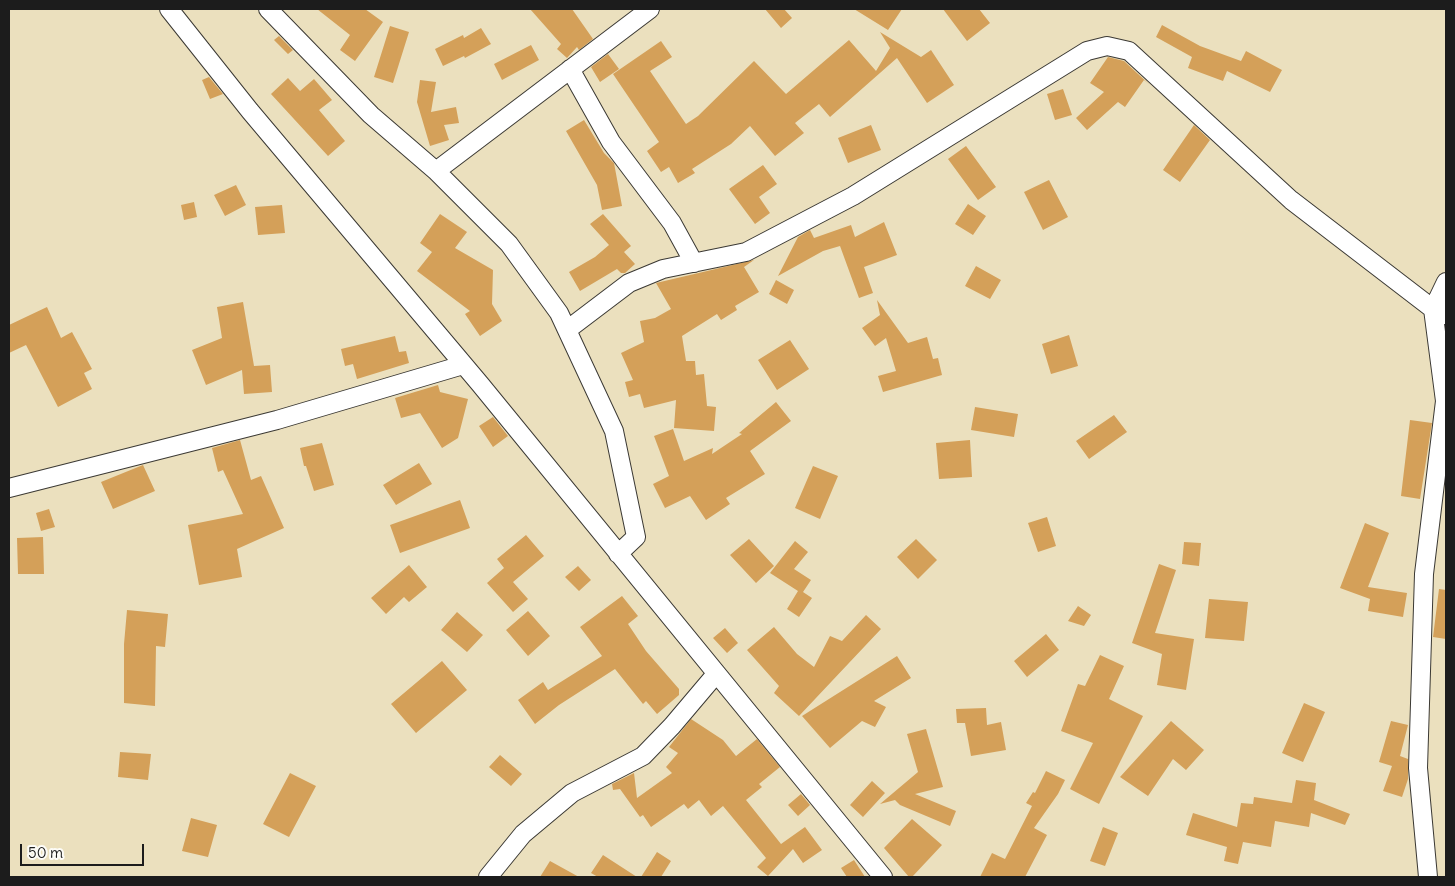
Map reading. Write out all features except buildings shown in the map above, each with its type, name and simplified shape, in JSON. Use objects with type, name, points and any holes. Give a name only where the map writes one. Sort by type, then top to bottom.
[{"type":"street","points":[[169,9],[250,111],[463,365],[883,877]]},
{"type":"street","points":[[268,9],[371,115],[436,171],[509,244],[559,314],[614,431],[636,536],[618,554]]},
{"type":"street","points":[[436,171],[650,9]]},
{"type":"street","points":[[567,330],[629,283],[664,269],[746,252],[853,196],[1087,51],[1107,46],[1129,52],[1291,200],[1440,312]]},
{"type":"street","points":[[570,69],[611,142],[672,223],[694,263]]},
{"type":"street","points":[[1428,877],[1418,768],[1424,574],[1445,401],[1440,312],[1446,282]]},
{"type":"street","points":[[9,488],[277,420],[463,365]]},
{"type":"street","points":[[488,877],[523,834],[572,793],[642,756],[672,726],[716,674]]}]
